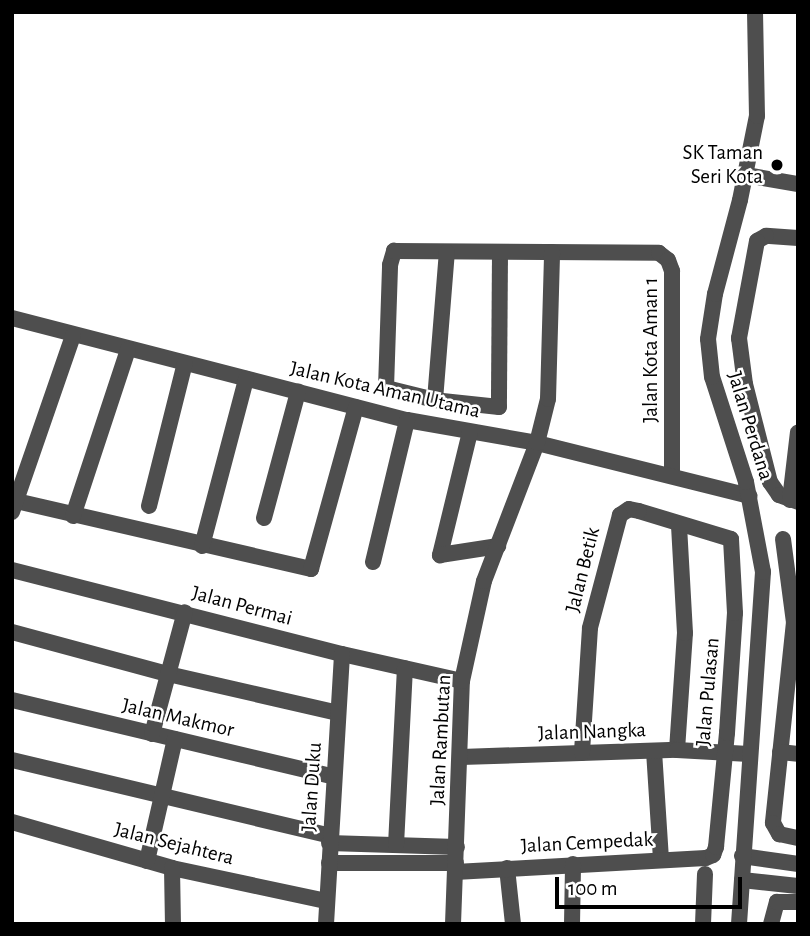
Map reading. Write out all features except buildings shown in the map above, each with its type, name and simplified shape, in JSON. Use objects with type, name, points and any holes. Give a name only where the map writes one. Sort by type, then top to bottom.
[{"type":"street","name":"Jalan Perdana","points":[[739,924],[749,754],[762,608],[760,541],[712,377],[708,339],[715,294],[746,175],[758,99],[755,12]]},
{"type":"street","points":[[746,175],[798,184]]},
{"type":"street","points":[[798,238],[761,237],[755,246],[738,338],[761,456],[770,482],[779,495],[794,501],[798,432]]},
{"type":"street","points":[[500,252],[499,407],[435,400],[386,388],[390,265],[394,251],[552,252]]},
{"type":"street","points":[[435,400],[447,252]]},
{"type":"street","name":"Jalan Rambutan","points":[[453,924],[462,681],[479,599],[537,443],[549,390],[552,252]]},
{"type":"street","name":"Jalan Kota Aman 1","points":[[552,252],[653,252],[668,260],[672,271],[672,476]]},
{"type":"street","name":"Jalan Kota Aman Utama","points":[[14,324],[185,363],[407,420],[537,443],[749,496]]},
{"type":"street","points":[[72,337],[13,504],[312,568],[356,407]]},
{"type":"street","points":[[73,516],[128,350]]},
{"type":"street","points":[[149,506],[185,363]]},
{"type":"street","points":[[202,546],[246,379]]},
{"type":"street","points":[[264,518],[298,392]]},
{"type":"street","points":[[373,562],[407,420]]},
{"type":"street","points":[[470,432],[440,555],[498,546]]},
{"type":"street","name":"Jalan Betik","points":[[582,753],[590,628],[617,520],[624,511],[635,510],[732,540]]},
{"type":"street","points":[[677,750],[685,633],[679,524]]},
{"type":"street","points":[[760,541],[790,539],[794,622],[774,828],[779,834],[798,838]]},
{"type":"street","name":"Jalan Pulasan","points":[[716,848],[735,613],[732,540]]},
{"type":"street","name":"Jalan Permai","points":[[12,570],[342,654],[462,681]]},
{"type":"street","points":[[152,734],[185,612]]},
{"type":"street","points":[[12,632],[168,674],[338,713]]},
{"type":"street","name":"Jalan Duku","points":[[326,924],[342,654]]},
{"type":"street","points":[[396,845],[405,668]]},
{"type":"street","name":"Jalan Makmor","points":[[12,700],[334,777]]},
{"type":"street","points":[[148,861],[175,739]]},
{"type":"street","name":"Jalan Nangka","points":[[461,757],[677,750],[749,754]]},
{"type":"street","points":[[654,751],[661,860]]},
{"type":"street","points":[[780,752],[798,754]]},
{"type":"street","points":[[12,760],[329,840],[396,845],[456,861]]},
{"type":"street","name":"Jalan Sejahtera","points":[[12,822],[172,868],[326,901]]},
{"type":"street","name":"Jalan Cempedak","points":[[456,861],[507,868],[706,858],[713,855],[716,848]]},
{"type":"street","points":[[742,856],[798,864]]},
{"type":"street","points":[[328,863],[456,861]]},
{"type":"street","points":[[572,924],[573,864]]},
{"type":"street","points":[[172,868],[173,924]]},
{"type":"street","points":[[507,868],[513,924]]},
{"type":"street","points":[[703,924],[705,874]]},
{"type":"street","points":[[742,880],[798,886]]},
{"type":"street","points":[[771,924],[777,902],[798,902]]},
{"type":"place","name":"SK Taman Seri Kota","points":[[777,165]]}]
